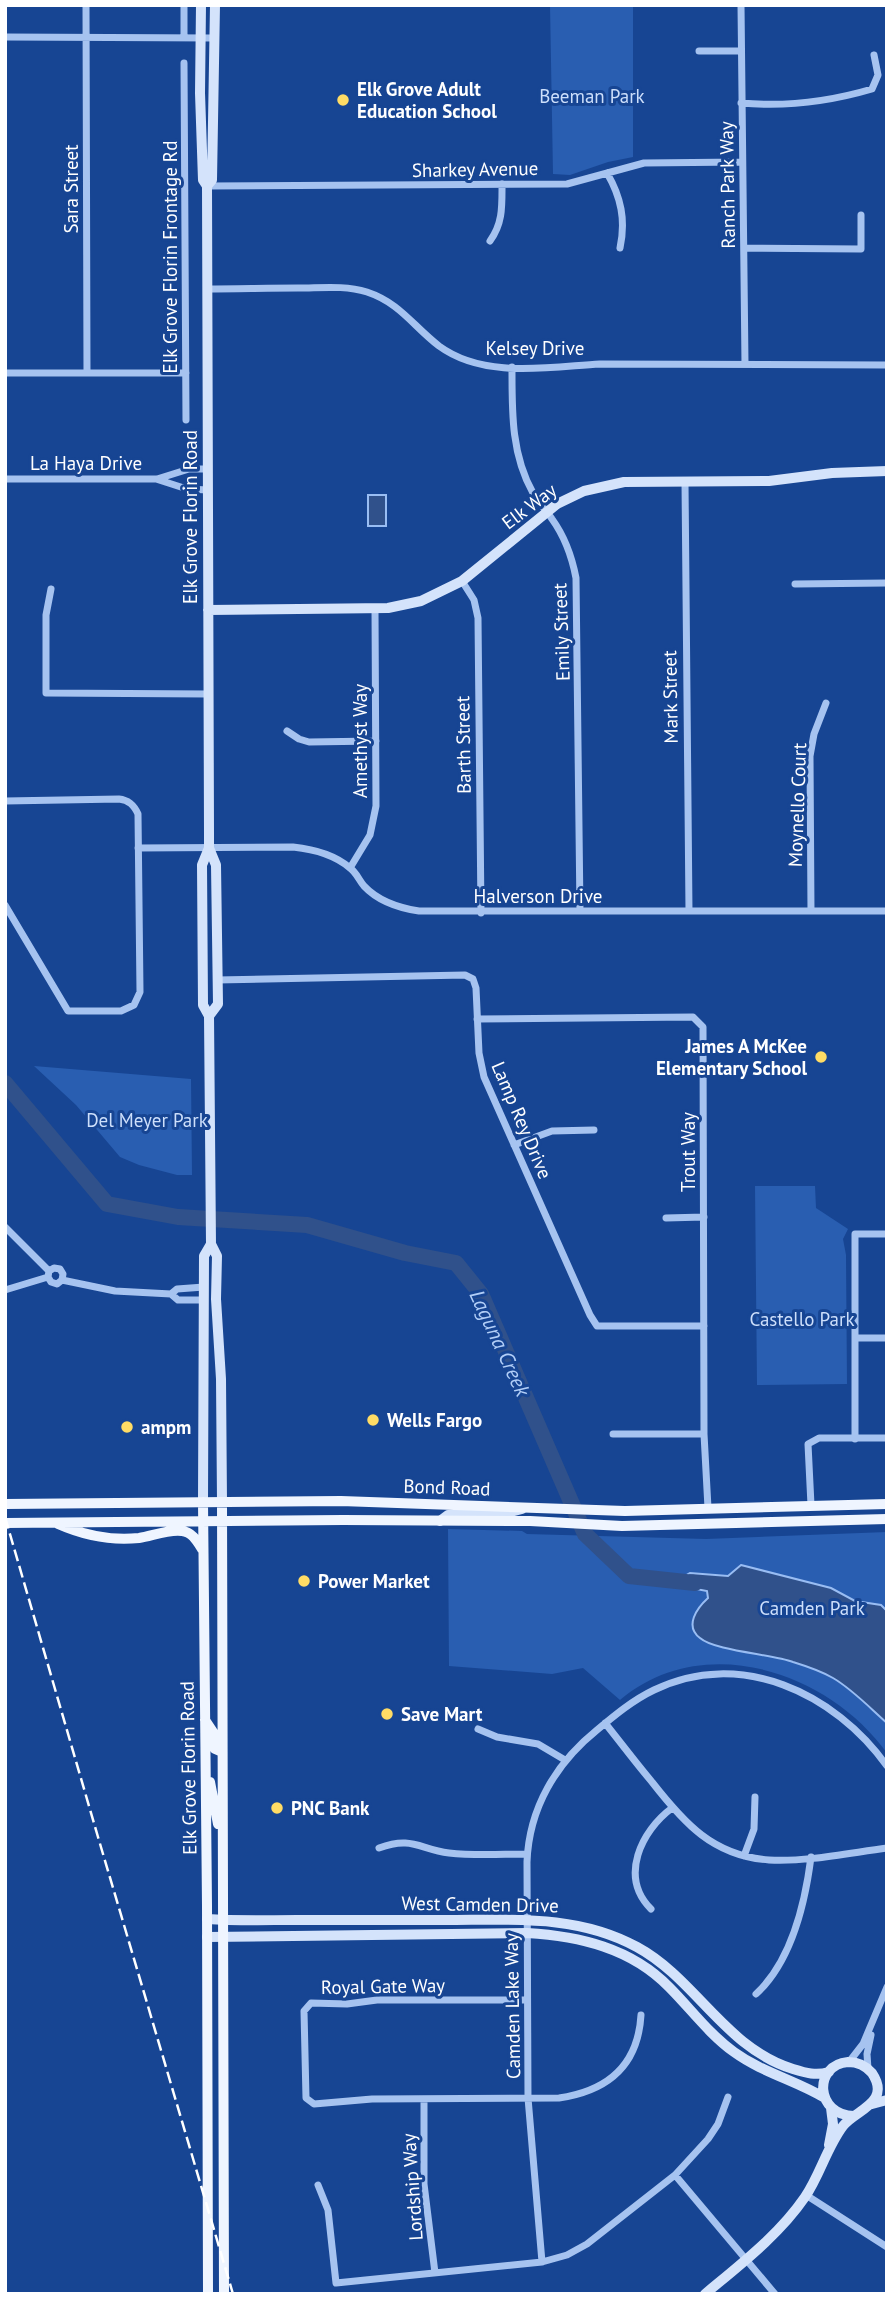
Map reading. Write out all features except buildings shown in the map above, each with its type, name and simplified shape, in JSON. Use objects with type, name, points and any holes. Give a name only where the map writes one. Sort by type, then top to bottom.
[{"type":"main road","name":"Bond Road","points":[[5,1504],[341,1501],[625,1511],[887,1504]]},
{"type":"main road","name":"Elk Grove Florin Road","points":[[202,1502],[208,2294]]},
{"type":"main road","name":"Elk Grove Florin Road","points":[[222,1502],[224,2294]]},
{"type":"main road","name":"Bond Road","points":[[5,1523],[222,1520],[622,1525],[887,1519]]},
{"type":"main road","points":[[52,1522],[78,1532],[112,1538],[136,1538],[183,1531],[195,1538],[203,1550]]},
{"type":"main road","points":[[205,1720],[213,1732],[215,1749],[222,1752]]},
{"type":"main road","points":[[206,1776],[212,1784],[214,1807],[222,1833]]},
{"type":"street","name":"Sara Street","points":[[86,5],[87,372]]},
{"type":"street","points":[[184,5],[184,38]]},
{"type":"street","name":"Elk Grove Florin Road","points":[[201,5],[200,93],[203,180],[207,186],[209,848],[216,865],[218,1004],[209,1016]]},
{"type":"street","name":"Elk Grove Florin Road","points":[[207,186],[212,180],[215,5]]},
{"type":"street","name":"Ranch Park Way","points":[[741,5],[744,364]]},
{"type":"street","points":[[5,37],[213,38]]},
{"type":"street","points":[[699,51],[741,51]]},
{"type":"street","points":[[741,103],[802,104],[872,89],[878,75],[874,55]]},
{"type":"street","name":"Elk Grove Florin Frontage Rd","points":[[184,63],[186,421]]},
{"type":"street","points":[[185,93],[200,93]]},
{"type":"street","name":"Sharkey Avenue","points":[[207,186],[567,184],[644,163],[741,162]]},
{"type":"street","points":[[607,173],[621,206],[623,227],[620,248]]},
{"type":"street","points":[[490,241],[502,215],[502,184]]},
{"type":"street","points":[[745,248],[861,248],[861,215]]},
{"type":"street","name":"Kelsey Drive","points":[[207,289],[339,287],[359,290],[395,305],[430,339],[454,355],[482,365],[887,365]]},
{"type":"street","name":"Emily Street","points":[[512,367],[513,424],[519,459],[533,492],[560,530],[574,567],[577,588],[580,911]]},
{"type":"street","points":[[5,373],[186,373]]},
{"type":"street","points":[[156,479],[189,469],[207,469]]},
{"type":"street","name":"Elk Way","points":[[208,610],[375,609],[399,607],[421,601],[462,581],[546,511],[575,494],[603,485],[624,482],[769,481],[832,473],[887,471]]},
{"type":"street","name":"La Haya Drive","points":[[5,479],[156,479],[187,489],[208,490]]},
{"type":"street","name":"Mark Street","points":[[685,482],[689,911]]},
{"type":"street","name":"Barth Street","points":[[462,581],[474,600],[478,618],[481,912]]},
{"type":"street","points":[[795,584],[887,583]]},
{"type":"street","points":[[51,589],[46,615],[46,693],[208,694]]},
{"type":"street","name":"Amethyst Way","points":[[350,868],[366,844],[375,816],[375,609]]},
{"type":"street","name":"Moynello Court","points":[[811,911],[810,756],[814,734],[826,702]]},
{"type":"street","points":[[287,731],[299,739],[309,741],[376,741]]},
{"type":"street","points":[[5,801],[124,800],[132,805],[138,814],[137,1002],[126,1010],[68,1011],[5,905]]},
{"type":"street","name":"Halverson Drive","points":[[138,848],[300,848],[320,853],[350,868],[373,894],[400,907],[419,911],[887,911]]},
{"type":"street","name":"Elk Grove Florin Road","points":[[209,848],[202,865],[202,1005],[209,1016],[211,1244],[217,1256],[222,1502]]},
{"type":"street","name":"Lamp Rey Drive","points":[[217,980],[465,975],[473,979],[476,988],[481,1067],[597,1326],[704,1326]]},
{"type":"street","name":"Trout Way","points":[[477,1019],[693,1017],[704,1027],[704,1434],[708,1508]]},
{"type":"street","points":[[514,1145],[552,1131],[594,1130]]},
{"type":"street","points":[[666,1217],[704,1217]]},
{"type":"street","points":[[5,1227],[54,1284],[62,1280],[114,1291],[171,1294],[178,1300],[204,1300]]},
{"type":"street","points":[[855,1438],[855,1234],[887,1234]]},
{"type":"street","name":"Elk Grove Florin Road","points":[[202,1502],[204,1256],[211,1244]]},
{"type":"street","points":[[5,1290],[48,1274],[54,1268],[60,1269],[62,1280]]},
{"type":"street","points":[[171,1294],[177,1289],[211,1289],[212,1320],[219,1331]]},
{"type":"street","points":[[856,1338],[887,1338]]},
{"type":"street","points":[[613,1434],[704,1434]]},
{"type":"street","points":[[811,1505],[808,1444],[819,1438],[887,1438]]},
{"type":"street","points":[[440,1521],[448,1515],[502,1514],[535,1507]]},
{"type":"street","name":"Camden Lake Way","points":[[541,2262],[528,2098],[527,1854],[538,1808],[565,1760],[635,1700],[678,1681],[713,1674],[749,1675],[785,1684],[817,1700],[866,1740],[887,1766]]},
{"type":"street","points":[[605,1723],[686,1824],[724,1849],[744,1856],[771,1860],[887,1848]]},
{"type":"street","points":[[478,1729],[498,1737],[538,1744],[565,1760]]},
{"type":"street","points":[[744,1856],[754,1829],[755,1797]]},
{"type":"street","points":[[651,1909],[636,1884],[636,1864],[640,1846],[650,1829],[672,1808]]},
{"type":"street","points":[[379,1848],[411,1842],[450,1853],[527,1854]]},
{"type":"street","points":[[756,1994],[776,1971],[785,1953],[803,1904],[811,1857]]},
{"type":"street","name":"West Camden Drive","points":[[207,1919],[527,1919],[586,1926],[639,1948],[671,1971],[719,2022],[751,2049],[795,2070],[815,2074],[829,2072]]},
{"type":"street","name":"West Camden Drive","points":[[207,1937],[527,1933],[575,1937],[634,1960],[668,1985],[731,2050],[764,2071],[825,2098]]},
{"type":"street","points":[[849,2062],[859,2051],[887,1987]]},
{"type":"street","name":"Royal Gate Way","points":[[527,2000],[311,2003],[304,2011],[306,2098],[314,2104],[372,2099],[577,2095],[601,2085],[618,2072],[633,2050],[641,2015]]},
{"type":"street","points":[[868,2069],[867,2054],[874,2020]]},
{"type":"street","points":[[854,2116],[838,2113],[825,2098],[824,2084],[829,2072],[842,2063],[856,2063],[868,2069],[876,2081],[887,2088]]},
{"type":"street","points":[[705,2294],[790,2218],[806,2195],[842,2127],[872,2104],[877,2093],[876,2081]]},
{"type":"street","points":[[318,2185],[328,2210],[336,2283],[541,2262],[568,2255],[587,2244],[675,2175],[708,2139],[718,2124],[728,2097]]},
{"type":"street","name":"Lordship Way","points":[[424,2099],[424,2184],[435,2273]]},
{"type":"street","points":[[872,2104],[887,2100]]},
{"type":"street","points":[[828,2153],[833,2124],[831,2108]]},
{"type":"street","points":[[675,2175],[775,2294]]},
{"type":"street","points":[[806,2195],[887,2247]]},
{"type":"green space","name":"Beeman Park","points":[[550,5],[633,5],[633,157],[570,175],[553,174]]},
{"type":"green space","name":"Del Meyer Park","points":[[34,1066],[191,1079],[192,1175],[177,1175],[120,1157],[76,1105]]},
{"type":"green space","name":"Castello Park","points":[[755,1186],[815,1186],[816,1208],[848,1229],[843,1239],[846,1255],[847,1384],[757,1385]]},
{"type":"green space","name":"Camden Park","points":[[448,1529],[706,1539],[887,1532],[887,1753],[862,1724],[832,1700],[798,1682],[762,1670],[725,1664],[688,1667],[653,1679],[620,1700],[583,1668],[552,1674],[449,1666]]},
{"type":"shaded area","points":[[368,495],[386,495],[386,526],[368,526]]},
{"type":"shaded area","points":[[741,1565],[831,1588],[855,1601],[881,1605],[887,1611],[887,1723],[861,1699],[824,1673],[783,1659],[718,1646],[695,1633],[694,1617],[708,1598],[707,1591],[686,1587],[676,1581],[690,1573],[728,1576]]},
{"type":"waterway","name":"Laguna Creek","points":[[5,1083],[107,1204],[178,1217],[307,1225],[405,1253],[456,1263],[481,1294],[585,1534],[629,1576],[695,1583]]},
{"type":"railway","points":[[5,1517],[233,2294]]},
{"type":"place","name":"Elk Grove Adult Education School","points":[[343,100]]},
{"type":"place","name":"James A McKee Elementary School","points":[[821,1057]]},
{"type":"place","name":"Wells Fargo","points":[[373,1420]]},
{"type":"place","name":"ampm","points":[[127,1427]]},
{"type":"place","name":"Power Market","points":[[304,1581]]},
{"type":"place","name":"Save Mart","points":[[387,1714]]},
{"type":"place","name":"PNC Bank","points":[[277,1808]]}]
